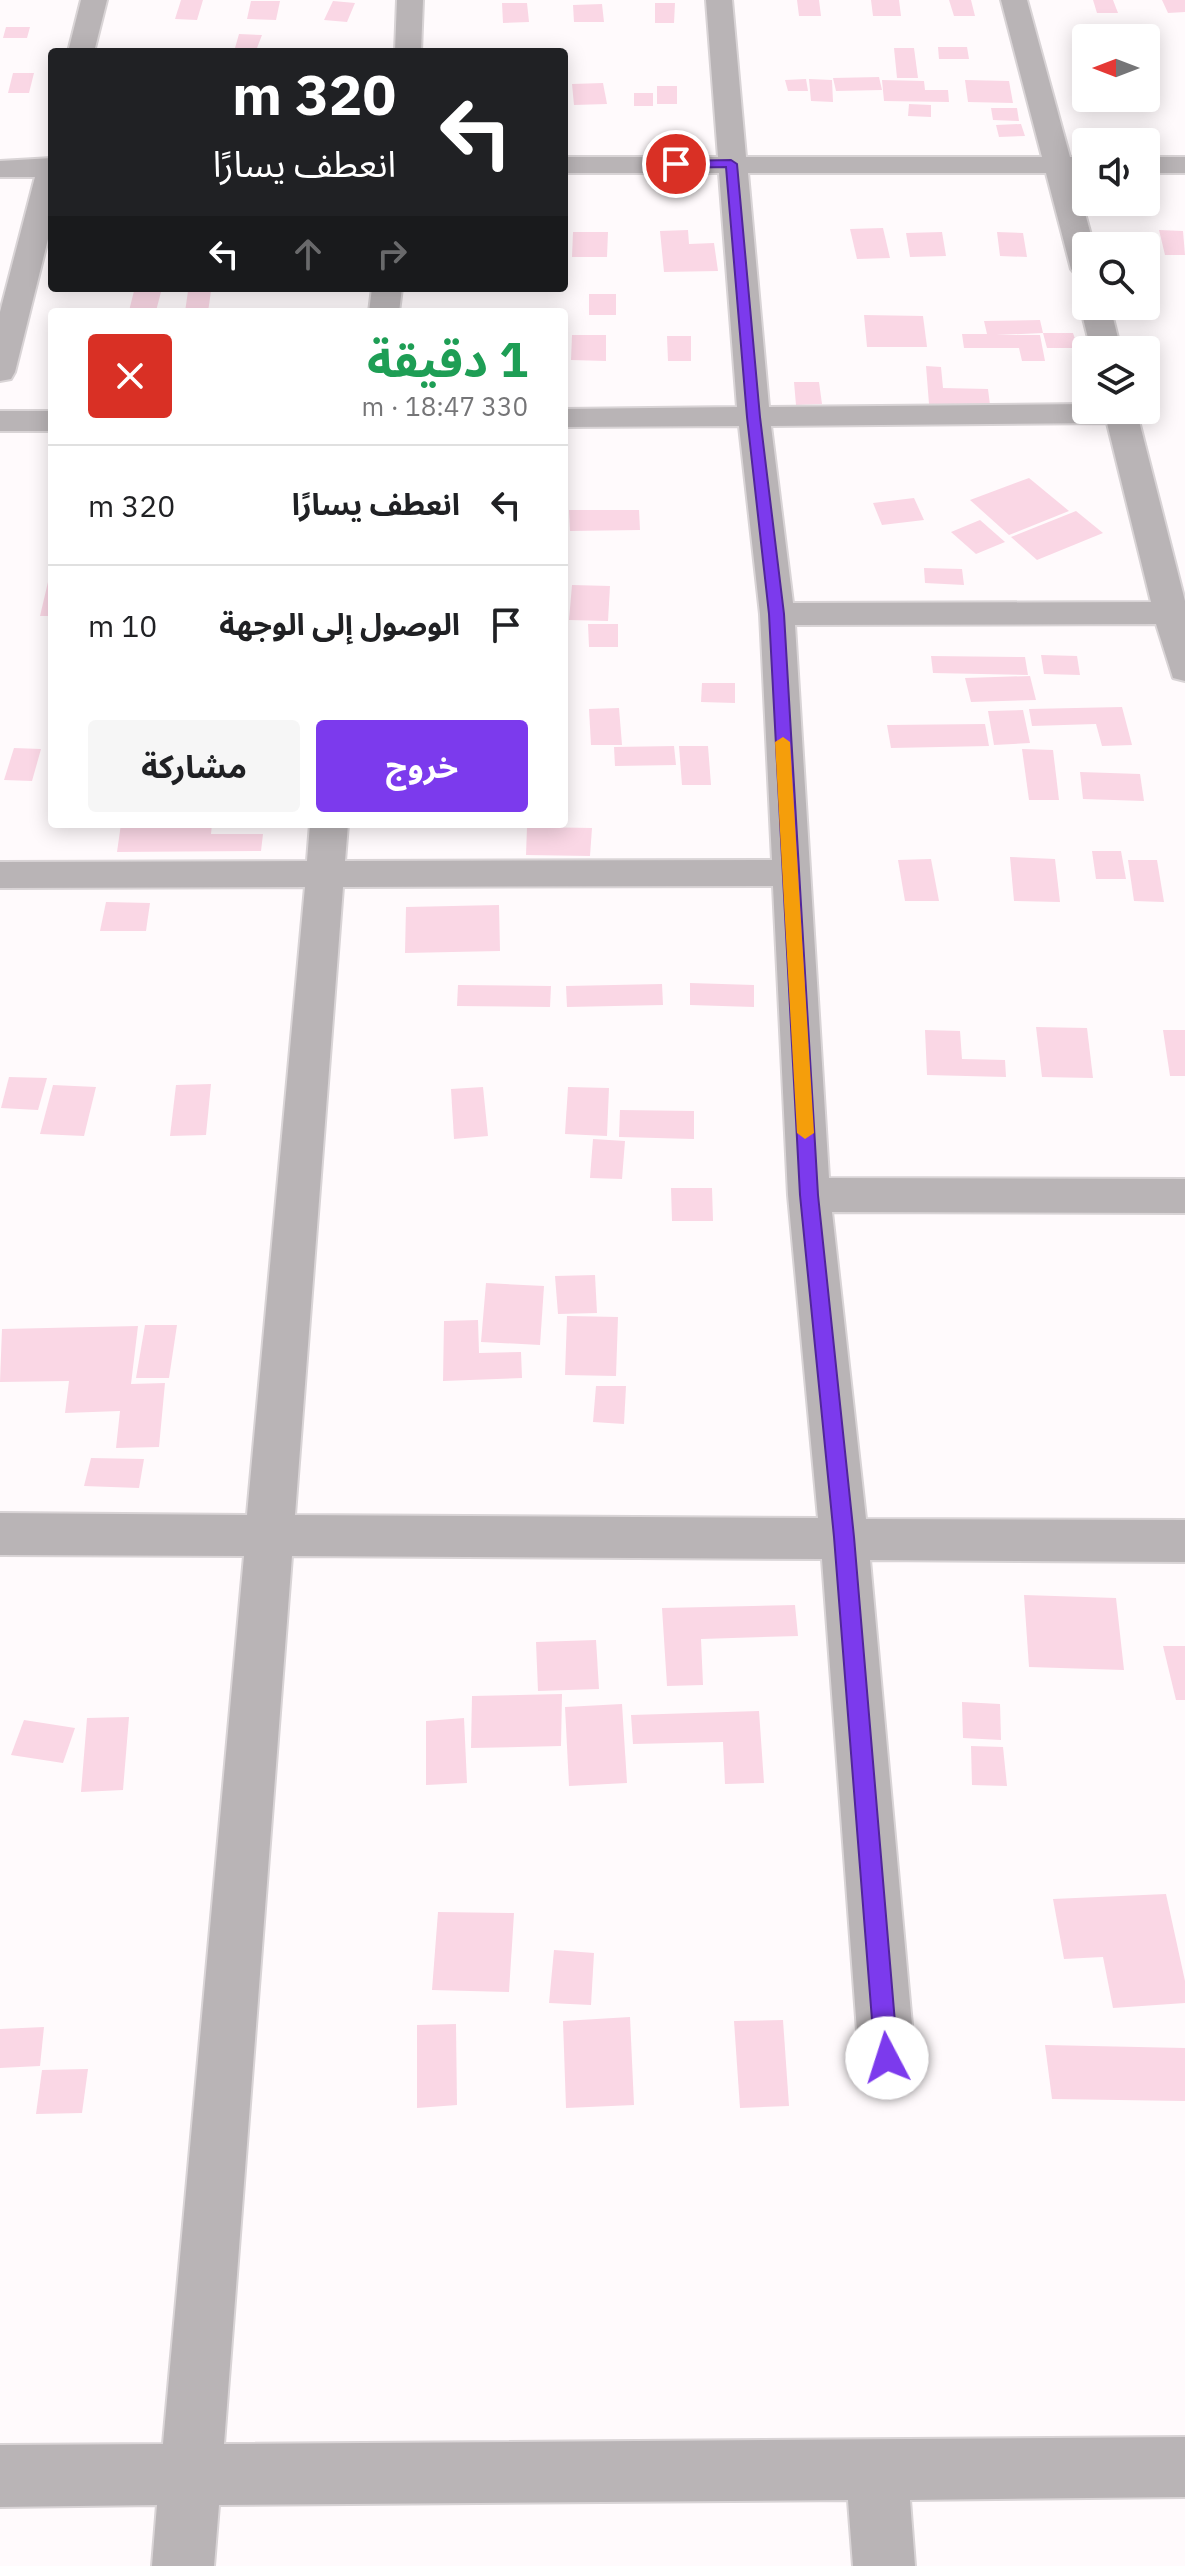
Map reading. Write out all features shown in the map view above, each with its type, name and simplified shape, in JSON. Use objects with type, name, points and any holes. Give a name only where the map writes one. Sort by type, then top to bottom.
[{"type":"street","points":[[82,48],[94,0]]},
{"type":"street","points":[[408,48],[410,0]]},
{"type":"street","points":[[719,0],[754,417],[777,614],[809,1195],[844,1537],[887,2058]]},
{"type":"street","points":[[1014,0],[1072,160]]},
{"type":"street","points":[[568,165],[1072,165]]},
{"type":"street","points":[[1160,165],[1185,165]]},
{"type":"street","points":[[0,169],[48,168]]},
{"type":"street","points":[[0,372],[48,184]]},
{"type":"street","points":[[568,418],[1072,413]]},
{"type":"street","points":[[0,421],[48,421]]},
{"type":"street","points":[[1124,424],[1179,613],[1185,670]]},
{"type":"street","points":[[777,614],[1179,613]]},
{"type":"street","points":[[183,2566],[329,828]]},
{"type":"street","points":[[0,875],[789,873]]},
{"type":"street","points":[[809,1195],[1185,1196]]},
{"type":"street","points":[[0,1534],[1185,1541]]},
{"type":"street","points":[[0,2476],[191,2477],[1185,2467]]},
{"type":"street","points":[[877,2471],[884,2566]]},
{"type":"building","points":[[181,0],[203,0],[197,20],[175,19]]},
{"type":"building","points":[[797,0],[819,0],[821,16],[799,16]]},
{"type":"building","points":[[871,0],[899,0],[901,16],[873,16]]},
{"type":"building","points":[[949,0],[971,0],[975,16],[954,16]]},
{"type":"building","points":[[1093,0],[1113,0],[1118,13],[1097,13]]},
{"type":"building","points":[[1162,0],[1185,0],[1185,12],[1168,13]]},
{"type":"building","points":[[251,1],[280,1],[276,20],[247,19]]},
{"type":"building","points":[[333,1],[355,3],[347,22],[324,20]]},
{"type":"building","points":[[502,3],[527,3],[529,22],[503,23]]},
{"type":"building","points":[[655,3],[675,3],[674,23],[655,23]]},
{"type":"building","points":[[602,4],[604,22],[574,22],[573,5]]},
{"type":"building","points":[[6,27],[30,27],[27,38],[3,38]]},
{"type":"building","points":[[239,34],[262,35],[257,48],[235,48]]},
{"type":"building","points":[[938,47],[967,47],[969,59],[939,59]]},
{"type":"building","points":[[894,48],[914,48],[918,78],[897,78]]},
{"type":"building","points":[[13,73],[34,73],[29,93],[8,93]]},
{"type":"building","points":[[879,77],[882,90],[836,91],[833,78]]},
{"type":"building","points":[[806,79],[808,91],[788,91],[785,80]]},
{"type":"building","points":[[809,79],[832,80],[833,102],[811,101]]},
{"type":"building","points":[[882,80],[924,81],[925,90],[948,90],[949,102],[884,101]]},
{"type":"building","points":[[965,80],[1009,81],[1013,103],[968,102]]},
{"type":"building","points":[[603,83],[607,104],[574,105],[572,84]]},
{"type":"building","points":[[657,86],[677,86],[677,104],[657,104]]},
{"type":"building","points":[[634,93],[653,93],[653,106],[634,106]]},
{"type":"building","points":[[909,104],[931,105],[931,117],[908,116]]},
{"type":"building","points":[[991,108],[1017,108],[1019,121],[993,120]]},
{"type":"building","points":[[1021,124],[1025,136],[999,137],[996,125]]},
{"type":"building","points":[[883,228],[890,258],[857,259],[850,229]]},
{"type":"building","points":[[688,230],[689,244],[714,243],[718,271],[664,272],[660,231]]},
{"type":"building","points":[[1183,231],[1185,255],[1165,255],[1159,232]]},
{"type":"building","points":[[573,232],[608,232],[607,257],[572,257]]},
{"type":"building","points":[[942,232],[946,256],[910,257],[906,233]]},
{"type":"building","points":[[997,232],[1023,233],[1027,257],[1000,256]]},
{"type":"building","points":[[134,292],[161,292],[157,308],[130,308]]},
{"type":"building","points":[[188,292],[211,292],[209,308],[186,308]]},
{"type":"building","points":[[589,294],[616,294],[616,315],[589,315]]},
{"type":"building","points":[[864,315],[923,316],[927,347],[867,347]]},
{"type":"building","points":[[1040,320],[1043,333],[996,335],[1040,335],[1045,361],[1022,361],[1019,348],[964,348],[962,334],[987,334],[984,321]]},
{"type":"building","points":[[1043,333],[1073,333],[1072,348],[1047,348]]},
{"type":"building","points":[[572,335],[606,335],[606,361],[571,360]]},
{"type":"building","points":[[667,336],[691,336],[691,361],[668,361]]},
{"type":"building","points":[[926,366],[941,367],[943,388],[988,389],[990,405],[929,404]]},
{"type":"building","points":[[794,382],[819,382],[822,404],[796,405]]},
{"type":"building","points":[[1029,478],[1069,511],[1009,535],[970,500]]},
{"type":"building","points":[[914,498],[924,520],[882,525],[873,503]]},
{"type":"building","points":[[569,510],[639,510],[640,530],[570,531]]},
{"type":"building","points":[[1076,511],[1103,533],[1037,560],[1011,537]]},
{"type":"building","points":[[980,520],[1005,542],[976,554],[951,532]]},
{"type":"building","points":[[924,568],[962,569],[964,585],[925,583]]},
{"type":"building","points":[[48,582],[48,616],[40,616]]},
{"type":"building","points":[[572,585],[610,586],[608,621],[569,620]]},
{"type":"building","points":[[588,624],[618,624],[618,647],[589,647]]},
{"type":"building","points":[[1041,655],[1077,656],[1080,675],[1044,674]]},
{"type":"building","points":[[931,656],[1025,657],[1028,675],[933,673]]},
{"type":"building","points":[[1030,676],[1036,700],[971,702],[965,678]]},
{"type":"building","points":[[702,683],[735,683],[735,703],[701,702]]},
{"type":"building","points":[[1122,707],[1132,745],[1102,746],[1096,724],[1032,726],[1029,709]]},
{"type":"building","points":[[619,708],[622,745],[591,745],[589,709]]},
{"type":"building","points":[[1023,710],[1030,743],[994,745],[988,711]]},
{"type":"building","points":[[985,724],[989,746],[891,748],[887,725]]},
{"type":"building","points":[[674,746],[676,765],[615,766],[614,747]]},
{"type":"building","points":[[679,746],[708,746],[711,785],[682,785]]},
{"type":"building","points":[[14,748],[41,749],[32,781],[4,780]]},
{"type":"building","points":[[1022,749],[1053,750],[1059,800],[1029,800]]},
{"type":"building","points":[[1080,772],[1140,774],[1144,801],[1083,799]]},
{"type":"building","points":[[120,828],[212,828],[211,834],[263,834],[261,851],[117,852]]},
{"type":"building","points":[[527,828],[592,828],[590,856],[526,855]]},
{"type":"building","points":[[1092,851],[1121,851],[1126,879],[1096,879]]},
{"type":"building","points":[[1010,857],[1055,859],[1060,902],[1014,901]]},
{"type":"building","points":[[931,859],[939,901],[905,901],[898,860]]},
{"type":"building","points":[[1128,860],[1157,860],[1164,902],[1134,901]]},
{"type":"building","points":[[106,902],[150,903],[146,931],[100,931]]},
{"type":"building","points":[[499,905],[500,951],[405,953],[406,907]]},
{"type":"building","points":[[690,983],[754,985],[754,1007],[690,1005]]},
{"type":"building","points":[[662,984],[663,1005],[567,1007],[566,986]]},
{"type":"building","points":[[458,985],[551,986],[550,1007],[457,1006]]},
{"type":"building","points":[[1036,1027],[1087,1028],[1093,1078],[1042,1077]]},
{"type":"building","points":[[925,1030],[960,1031],[962,1059],[1005,1060],[1006,1077],[927,1075]]},
{"type":"building","points":[[1163,1030],[1185,1030],[1185,1076],[1170,1076]]},
{"type":"building","points":[[9,1077],[47,1078],[38,1110],[1,1108]]},
{"type":"building","points":[[211,1084],[206,1135],[170,1136],[176,1085]]},
{"type":"building","points":[[53,1085],[96,1087],[84,1136],[40,1134]]},
{"type":"building","points":[[483,1087],[488,1136],[454,1139],[451,1089]]},
{"type":"building","points":[[568,1087],[609,1088],[607,1136],[565,1134]]},
{"type":"building","points":[[620,1110],[694,1111],[694,1139],[619,1137]]},
{"type":"building","points":[[593,1139],[625,1141],[622,1179],[590,1178]]},
{"type":"building","points":[[671,1188],[712,1188],[713,1221],[672,1221]]},
{"type":"building","points":[[595,1275],[597,1313],[558,1314],[555,1276]]},
{"type":"building","points":[[486,1283],[544,1286],[540,1345],[481,1342]]},
{"type":"building","points":[[567,1316],[618,1317],[616,1376],[565,1375]]},
{"type":"building","points":[[478,1320],[479,1353],[521,1352],[522,1378],[443,1381],[444,1321]]},
{"type":"building","points":[[145,1325],[177,1325],[169,1378],[136,1378]]},
{"type":"building","points":[[138,1326],[131,1384],[165,1383],[159,1447],[116,1448],[120,1411],[65,1413],[69,1381],[0,1382],[2,1329]]},
{"type":"building","points":[[596,1386],[626,1386],[624,1424],[593,1422]]},
{"type":"building","points":[[91,1458],[144,1459],[139,1488],[84,1486]]},
{"type":"building","points":[[1024,1595],[1116,1598],[1124,1670],[1029,1667]]},
{"type":"building","points":[[795,1605],[798,1636],[701,1639],[703,1685],[667,1686],[662,1608]]},
{"type":"building","points":[[596,1640],[599,1689],[538,1691],[536,1642]]},
{"type":"building","points":[[1163,1646],[1185,1646],[1185,1700],[1176,1700]]},
{"type":"building","points":[[562,1694],[561,1746],[471,1748],[472,1696]]},
{"type":"building","points":[[962,1702],[1000,1704],[1001,1740],[963,1738]]},
{"type":"building","points":[[622,1704],[627,1783],[569,1786],[565,1707]]},
{"type":"building","points":[[759,1711],[764,1783],[725,1784],[723,1742],[633,1744],[631,1715]]},
{"type":"building","points":[[129,1717],[123,1790],[81,1792],[87,1718]]},
{"type":"building","points":[[464,1718],[467,1783],[426,1785],[426,1721]]},
{"type":"building","points":[[24,1720],[75,1728],[63,1763],[11,1755]]},
{"type":"building","points":[[971,1746],[1003,1747],[1007,1786],[972,1785]]},
{"type":"building","points":[[1166,1894],[1185,1981],[1185,2003],[1113,2008],[1103,1957],[1064,1959],[1053,1899]]},
{"type":"building","points":[[438,1912],[514,1913],[509,1992],[432,1990]]},
{"type":"building","points":[[554,1950],[594,1953],[591,2005],[549,2003]]},
{"type":"building","points":[[630,2017],[634,2105],[566,2108],[563,2021]]},
{"type":"building","points":[[783,2020],[789,2106],[740,2108],[734,2021]]},
{"type":"building","points":[[456,2024],[457,2105],[417,2108],[417,2025]]},
{"type":"building","points":[[44,2027],[40,2066],[0,2068],[0,2029]]},
{"type":"building","points":[[1045,2045],[1185,2048],[1185,2101],[1052,2099]]},
{"type":"building","points":[[88,2069],[82,2113],[36,2114],[42,2070]]},
{"type":"slow traffic","points":[[783,742],[805,1133]]},
{"type":"route","points":[[676,164],[731,164],[754,417],[777,614],[809,1195],[844,1537],[887,2058]]}]
